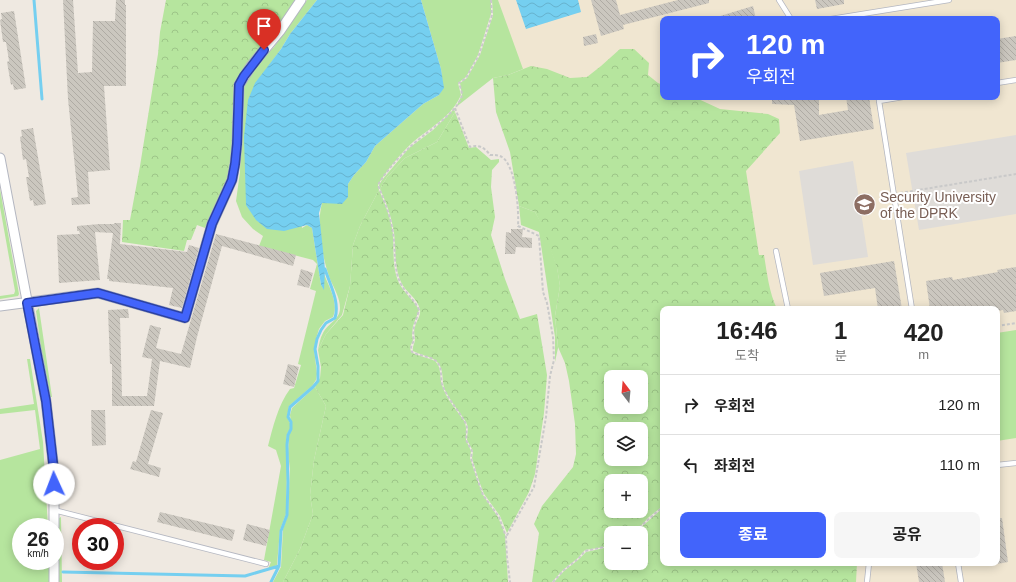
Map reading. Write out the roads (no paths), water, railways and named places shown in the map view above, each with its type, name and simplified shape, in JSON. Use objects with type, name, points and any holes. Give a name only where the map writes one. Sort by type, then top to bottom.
[{"type":"street","points":[[0,306],[98,293],[185,318],[212,224],[232,180],[234,172],[237,144],[239,85],[251,66],[280,31],[301,0]]},
{"type":"street","points":[[0,158],[46,401],[54,471],[54,518]]},
{"type":"street","points":[[54,570],[54,582]]},
{"type":"lane","points":[[779,0],[789,16]]},
{"type":"lane","points":[[868,16],[949,0]]},
{"type":"lane","points":[[1000,83],[1016,80]]},
{"type":"lane","points":[[878,100],[912,306]]},
{"type":"lane","points":[[776,251],[787,306]]},
{"type":"lane","points":[[1000,465],[1016,463]]},
{"type":"lane","points":[[54,510],[266,564]]},
{"type":"lane","points":[[867,582],[869,566]]},
{"type":"lane","points":[[958,566],[961,582]]},
{"type":"water","points":[[317,0],[421,0],[441,69],[444,88],[439,95],[423,104],[375,146],[366,162],[348,184],[348,197],[342,204],[322,203],[319,213],[325,269],[324,290],[321,285],[312,228],[307,225],[284,231],[267,229],[256,220],[246,205],[244,137],[248,100],[255,83],[281,49],[290,34]]},
{"type":"water","points":[[516,0],[578,0],[581,12],[526,29]]},
{"type":"waterway","points":[[34,0],[42,99]]},
{"type":"waterway","points":[[271,582],[279,566],[281,531],[287,515],[287,445],[288,435],[291,429],[291,422],[288,417],[290,407],[318,381],[318,366],[315,349],[317,339],[326,323],[335,318],[336,306],[334,294],[325,269]]},
{"type":"waterway","points":[[63,572],[245,576],[279,566]]},
{"type":"place","name":"Security University of the DPRK","points":[[865,205]]}]
